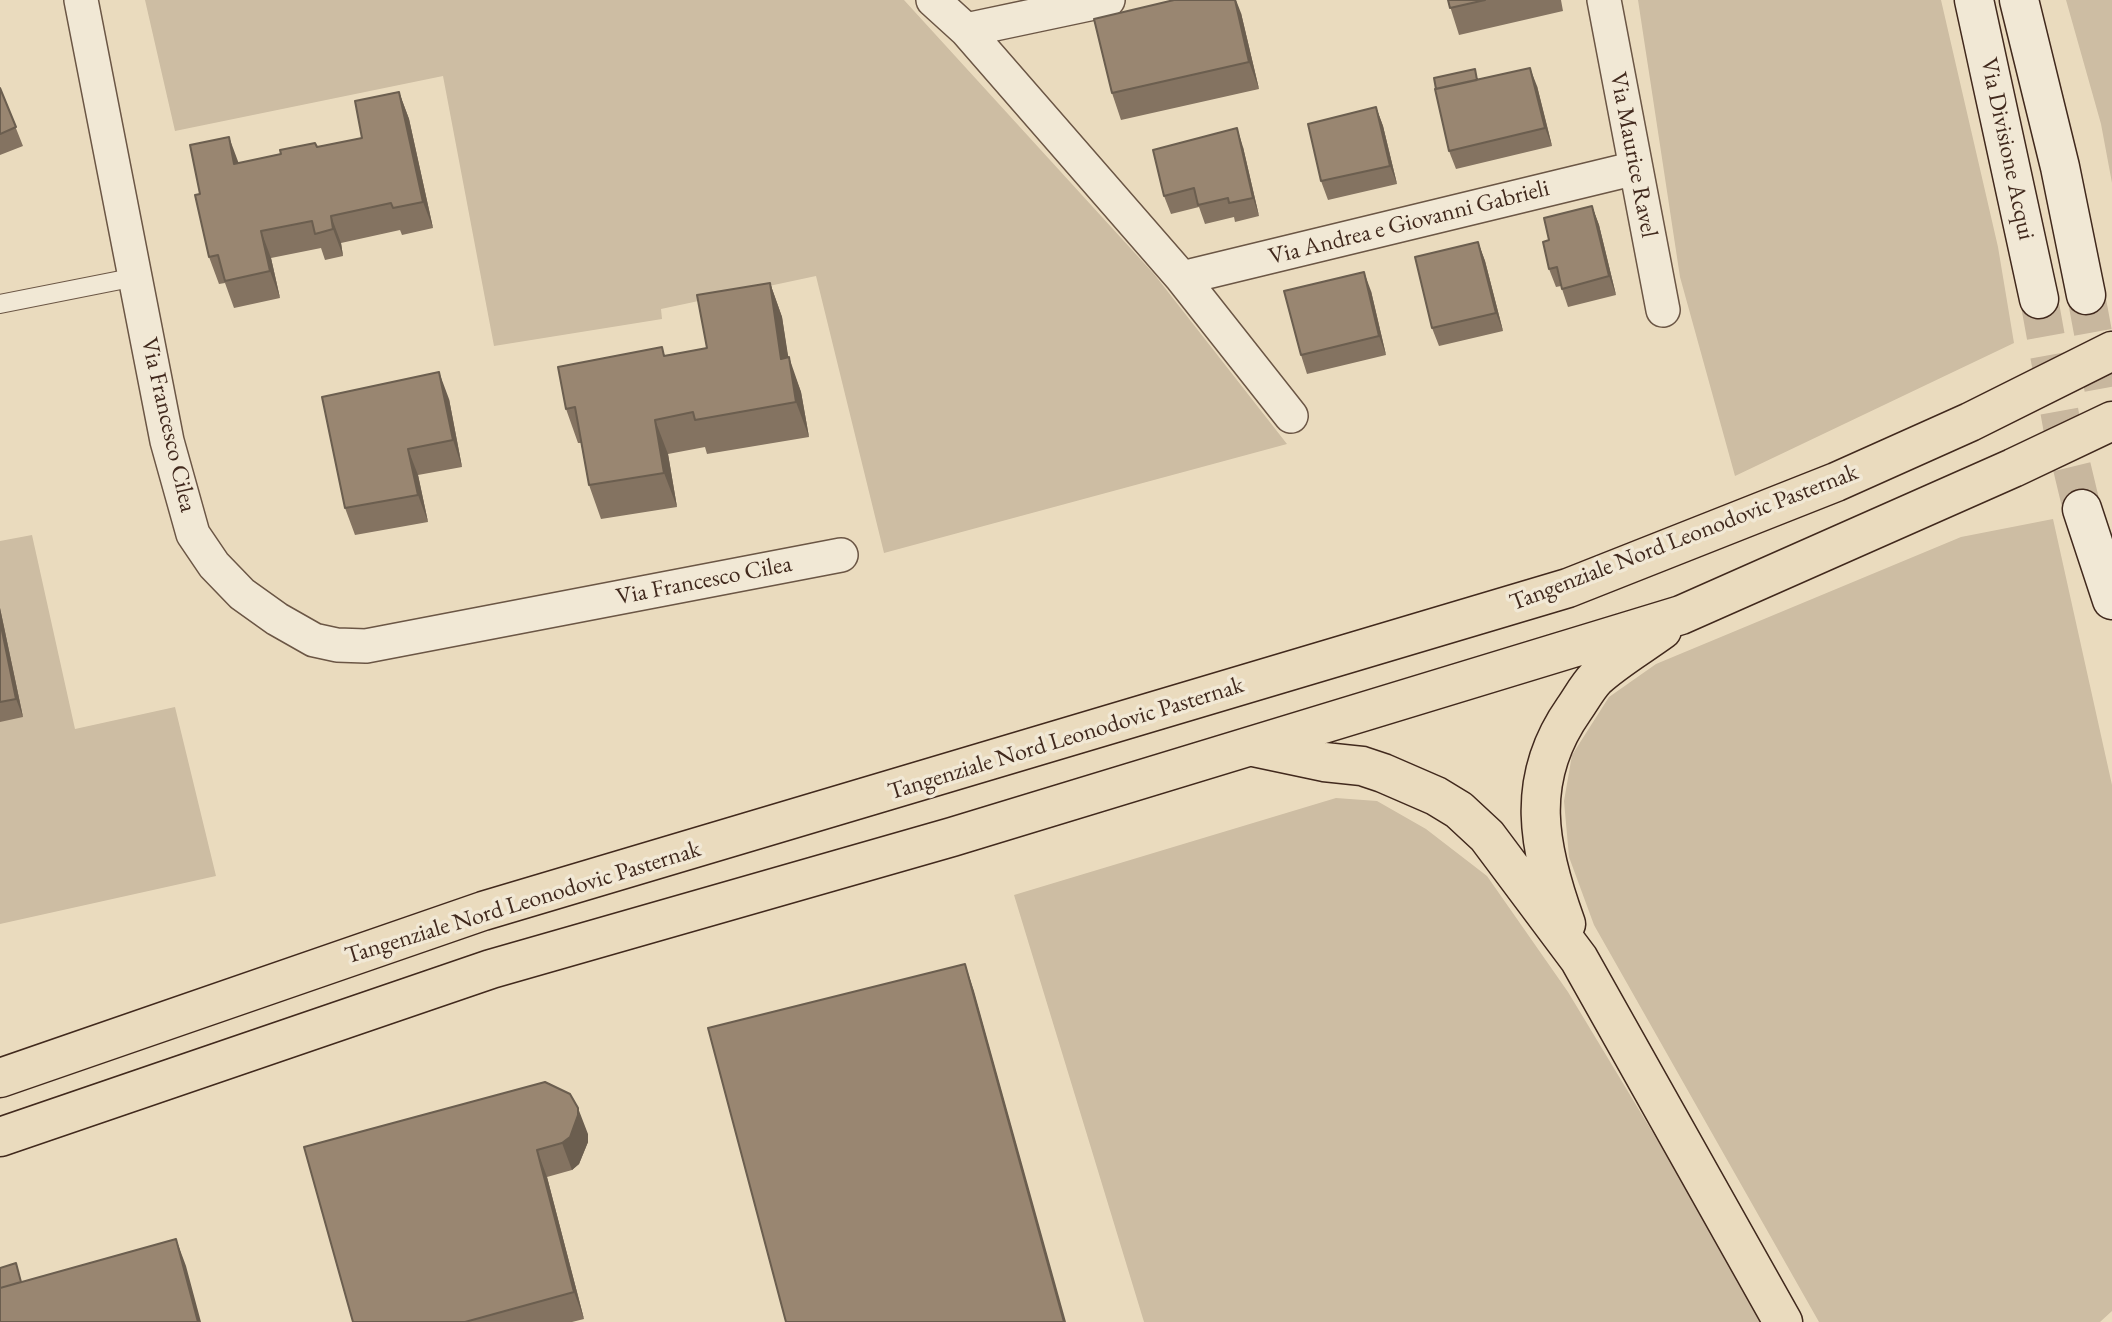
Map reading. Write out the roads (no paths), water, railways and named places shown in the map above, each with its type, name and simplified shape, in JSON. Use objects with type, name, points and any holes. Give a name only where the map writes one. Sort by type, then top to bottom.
[{"type":"highway","name":"Tangenziale Nord Leonodovic Pasternak","points":[[0,1077],[483,911],[1568,588],[1836,482],[1970,422],[2112,351]]},
{"type":"highway","points":[[0,1137],[491,969],[939,841],[1682,615],[2013,468],[2112,421]]},
{"type":"highway","points":[[1578,959],[1553,888],[1540,827],[1540,790],[1546,759],[1564,723],[1595,679],[1682,615]]},
{"type":"highway","points":[[1251,747],[1324,762],[1362,766],[1404,781],[1459,810],[1487,836],[1578,959],[1783,1322]]},
{"type":"main road","name":"Via Divisione Acqui","points":[[1974,0],[2039,299]]},
{"type":"main road","name":"Via Divisione Acqui","points":[[2019,0],[2060,167],[2086,295]]},
{"type":"main road","points":[[2082,509],[2112,600]]},
{"type":"street","name":"Via Francesco Cilea","points":[[81,0],[167,441],[193,534],[215,565],[242,594],[277,619],[314,640],[337,645],[366,646],[841,555]]},
{"type":"street","points":[[933,0],[965,30],[1182,278],[1292,416]]},
{"type":"street","points":[[965,30],[1108,0]]},
{"type":"street","name":"Via Maurice Ravel","points":[[1604,0],[1663,310]]},
{"type":"street","name":"Via Andrea e Giovanni Gabrieli","points":[[1182,278],[1636,167]]},
{"type":"lane","points":[[0,304],[136,277]]},
{"type":"tunnel","points":[[2086,295],[2112,435]]},
{"type":"tunnel","points":[[2039,299],[2062,426],[2082,509]]}]
